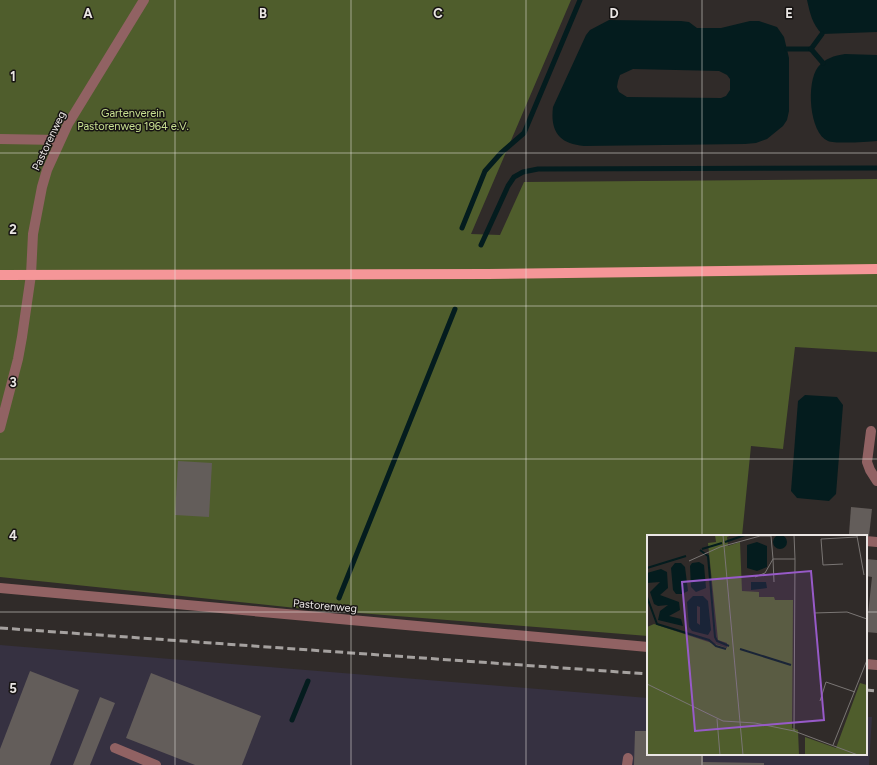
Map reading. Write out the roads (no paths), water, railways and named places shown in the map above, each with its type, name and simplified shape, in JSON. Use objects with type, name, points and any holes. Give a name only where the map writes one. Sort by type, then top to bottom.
[{"type":"main road","points":[[0,275],[488,274],[877,269]]},
{"type":"street","name":"Pastorenweg","points":[[0,428],[22,337],[31,275],[34,234],[42,187],[47,170],[68,124],[144,0]]},
{"type":"street","points":[[0,139],[60,140]]},
{"type":"street","points":[[870,431],[867,462],[877,481]]},
{"type":"street","points":[[867,541],[877,542]]},
{"type":"street","name":"Pastorenweg","points":[[0,588],[647,647]]},
{"type":"street","points":[[867,664],[877,665]]},
{"type":"street","points":[[115,748],[156,765]]},
{"type":"water","points":[[807,0],[877,0],[877,32],[822,34],[810,14]]},
{"type":"water","points":[[609,20],[681,21],[689,22],[697,28],[721,28],[750,21],[759,21],[777,27],[784,37],[789,58],[789,111],[787,120],[783,126],[767,139],[756,143],[584,146],[575,145],[568,142],[558,135],[555,129],[552,115],[553,107],[586,35],[590,30]],"holes":[[[633,69],[719,71],[727,75],[730,79],[730,90],[726,96],[721,98],[627,97],[619,92],[617,87],[620,75]]]},
{"type":"water","points":[[845,54],[877,55],[877,141],[828,141],[822,136],[813,118],[811,95],[814,74],[818,67],[827,59]]},
{"type":"water","points":[[805,395],[837,397],[843,405],[836,494],[829,501],[797,498],[791,491],[798,401]]},
{"type":"waterway","points":[[462,228],[485,171],[501,153],[524,133],[580,0]]},
{"type":"waterway","points":[[811,49],[822,34]]},
{"type":"waterway","points":[[787,49],[811,49]]},
{"type":"waterway","points":[[811,49],[823,63]]},
{"type":"waterway","points":[[481,245],[508,186],[514,177],[523,172],[538,169],[877,168]]},
{"type":"waterway","points":[[339,598],[455,309]]},
{"type":"waterway","points":[[292,720],[308,681]]},
{"type":"railway","points":[[0,628],[647,674]]},
{"type":"railway","points":[[867,690],[877,691]]},
{"type":"park label","name":"Gartenverein Pastorenweg 1964 e.V.","points":[[133,119]]}]
